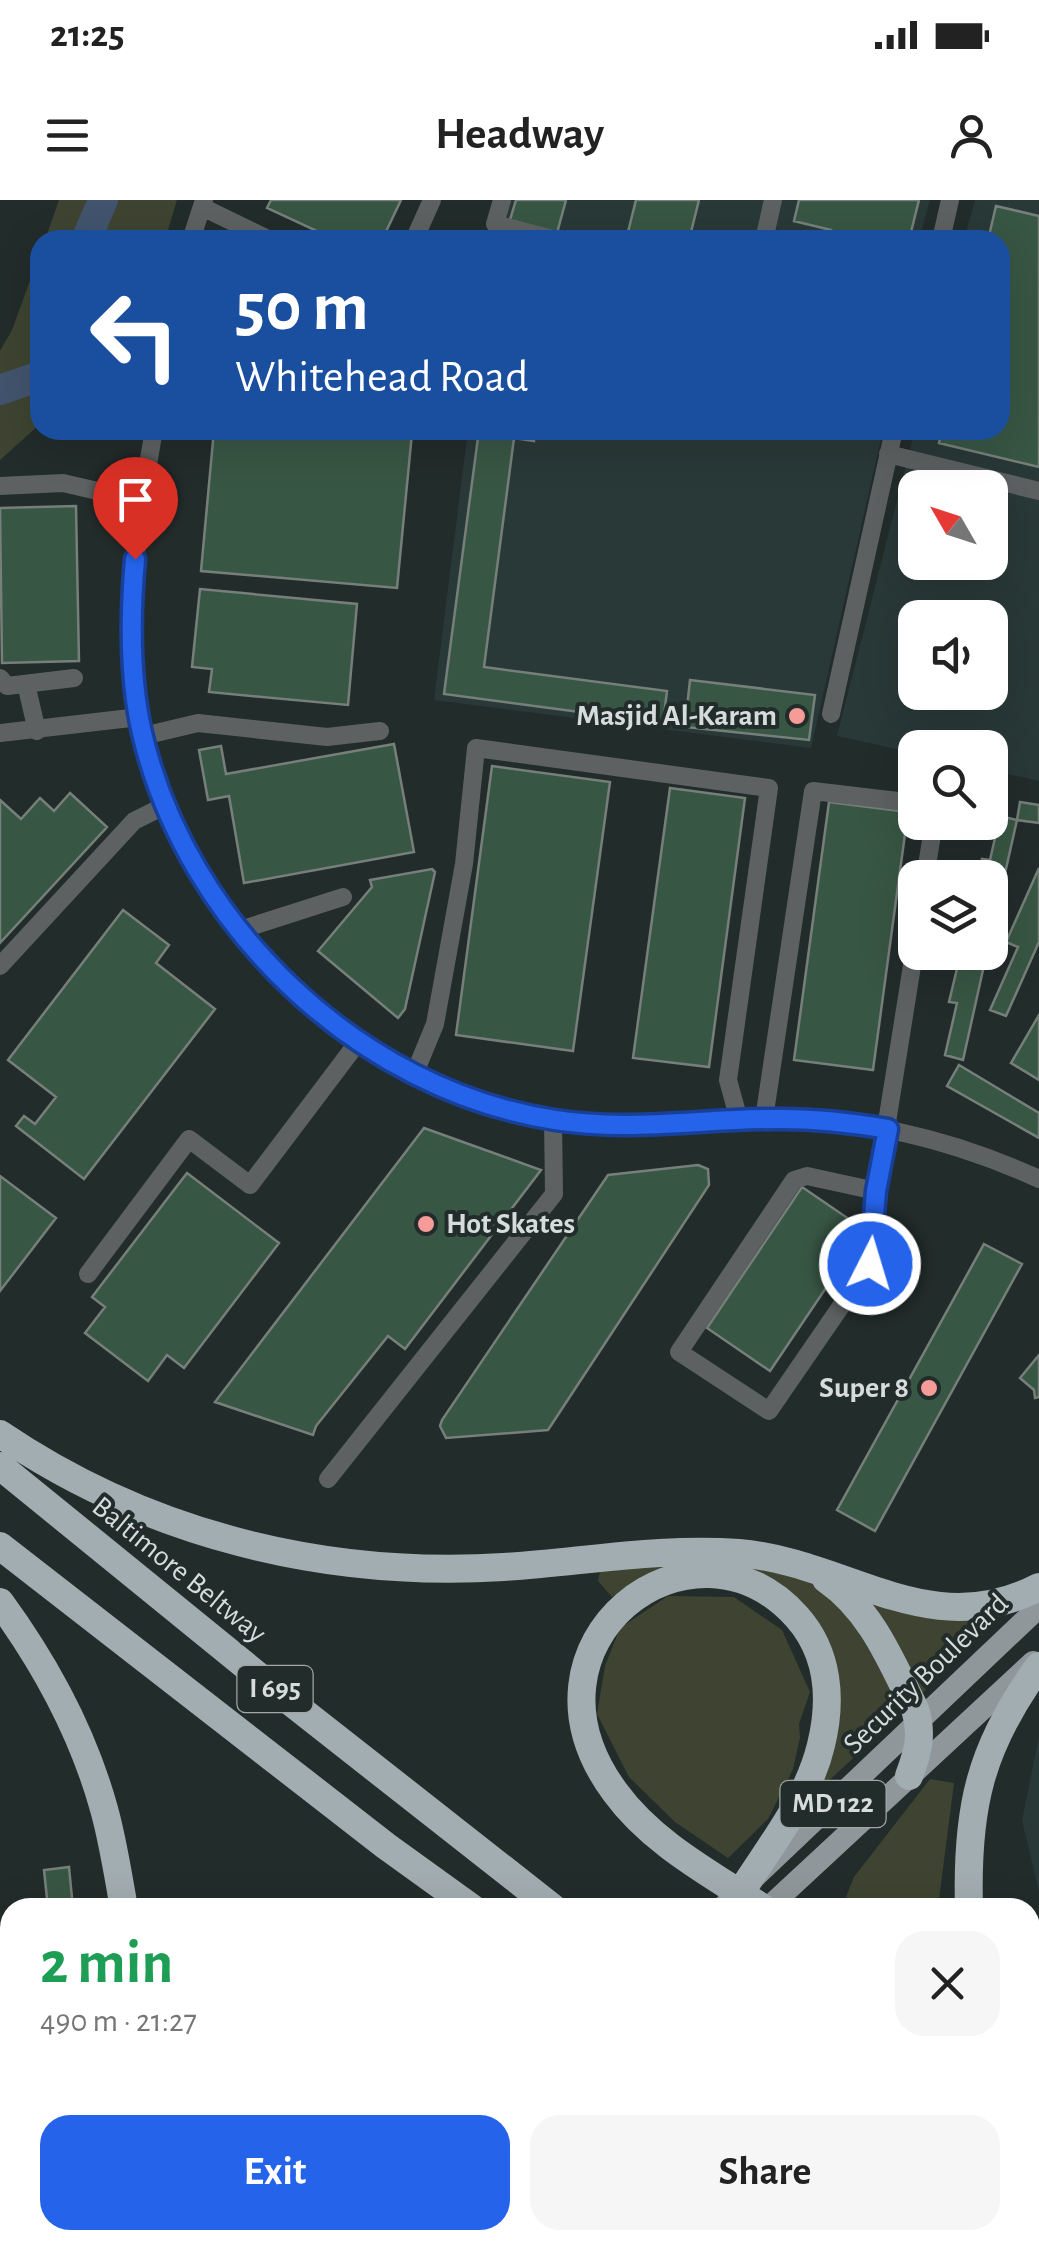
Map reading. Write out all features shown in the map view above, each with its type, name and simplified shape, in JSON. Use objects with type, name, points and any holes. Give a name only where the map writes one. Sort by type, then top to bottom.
[{"type":"highway","points":[[0,1434],[124,1504],[177,1525],[297,1556],[440,1570],[702,1551],[778,1559],[908,1601],[952,1608],[1012,1599],[1039,1586]]},
{"type":"highway","name":"Baltimore Beltway","points":[[0,1466],[541,1898]]},
{"type":"highway","name":"I 695","points":[[0,1546],[458,1898]]},
{"type":"highway","points":[[813,1570],[839,1588],[869,1621],[920,1724],[920,1748],[910,1776]]},
{"type":"highway","points":[[693,1575],[721,1575],[746,1582],[779,1600],[804,1624],[826,1677],[827,1713],[812,1773],[796,1806],[738,1888],[686,1857],[632,1812],[602,1773],[586,1741],[580,1714],[586,1662],[594,1641],[608,1623],[643,1592],[666,1581],[693,1575]]},
{"type":"highway","points":[[0,1602],[44,1668],[80,1740],[104,1811],[122,1898]]},
{"type":"highway","points":[[970,1898],[970,1828],[979,1780],[1007,1712],[1039,1666]]},
{"type":"main road","name":"Security Boulevard","points":[[732,1897],[920,1724],[1039,1607]]},
{"type":"main road","name":"Security Boulevard","points":[[777,1898],[1039,1656]]},
{"type":"street","points":[[418,230],[432,200]]},
{"type":"street","points":[[502,200],[494,224],[517,230]]},
{"type":"street","points":[[766,230],[773,200]]},
{"type":"street","points":[[942,230],[950,200]]},
{"type":"street","points":[[194,230],[203,204],[251,230]]},
{"type":"street","points":[[152,440],[141,501],[131,616],[143,736],[166,805],[200,871],[240,930],[290,987],[358,1042],[414,1074],[478,1100],[552,1120],[648,1126],[819,1120],[888,1129],[968,1150],[1039,1180]]},
{"type":"street","points":[[830,714],[892,440]]},
{"type":"street","points":[[888,454],[1039,491]]},
{"type":"street","points":[[0,486],[63,484],[141,501]]},
{"type":"street","points":[[0,678],[7,686],[74,678]]},
{"type":"street","points":[[26,684],[37,731]]},
{"type":"street","points":[[0,733],[139,717]]},
{"type":"street","points":[[143,736],[198,723],[327,737],[380,731]]},
{"type":"street","points":[[414,1074],[434,1024],[464,864],[476,748],[768,788],[728,1080],[738,1120]]},
{"type":"street","points":[[764,1119],[814,791],[898,801]]},
{"type":"street","points":[[0,966],[134,821],[166,805]]},
{"type":"street","points":[[240,930],[343,897]]},
{"type":"street","points":[[876,1191],[807,1176],[794,1180],[678,1352],[769,1411],[870,1264],[876,1191],[911,970]]},
{"type":"street","points":[[88,1274],[189,1139],[250,1185],[358,1042]]},
{"type":"street","points":[[328,1479],[554,1194],[552,1120]]},
{"type":"shaded area","points":[[506,200],[930,200],[922,230],[514,230],[498,226]]},
{"type":"shaded area","points":[[975,200],[1039,200],[1039,781],[1008,774],[1008,730],[898,730],[898,749],[837,736],[898,497],[898,580],[1008,580],[1008,470],[905,470],[912,440],[1010,440],[1010,230],[967,230]]},
{"type":"shaded area","points":[[467,440],[881,440],[811,748],[434,700]]},
{"type":"shaded area","points":[[1039,1736],[1039,1891],[1022,1821]]},
{"type":"green space","points":[[59,200],[177,200],[168,230],[48,230]]},
{"type":"green space","points":[[30,280],[30,433],[0,460],[0,351]]},
{"type":"green space","points":[[714,1560],[783,1571],[826,1592],[858,1627],[902,1713],[809,1799],[829,1747],[793,1600],[676,1567],[643,1578],[612,1597],[598,1581],[601,1567]]},
{"type":"green space","points":[[668,1596],[734,1597],[782,1630],[810,1692],[799,1724],[793,1769],[768,1819],[728,1858],[675,1822],[629,1777],[597,1714],[605,1666],[620,1628]]},
{"type":"green space","points":[[859,1596],[998,1611],[990,1628],[918,1697]]},
{"type":"green space","points":[[930,1779],[954,1783],[939,1898],[846,1898],[854,1877]]},
{"type":"building","points":[[271,200],[401,200],[387,230],[314,230],[267,208]]},
{"type":"building","points":[[516,200],[566,200],[558,230],[510,220]]},
{"type":"building","points":[[636,200],[699,200],[692,230],[628,230]]},
{"type":"building","points":[[799,200],[919,200],[912,230],[831,230],[794,221]]},
{"type":"building","points":[[996,206],[1039,216],[1039,467],[939,443],[1010,440],[1010,230],[990,230]]},
{"type":"building","points":[[213,440],[411,440],[397,588],[201,571]]},
{"type":"building","points":[[478,440],[514,440],[484,667],[667,691],[663,723],[444,694]]},
{"type":"building","points":[[76,506],[79,661],[2,663],[0,508]]},
{"type":"building","points":[[200,589],[357,604],[348,705],[209,692],[212,669],[192,667]]},
{"type":"building","points":[[690,680],[815,695],[809,740],[685,727]]},
{"type":"building","points":[[394,744],[414,852],[244,883],[229,796],[208,800],[199,750],[221,746],[226,774]]},
{"type":"building","points":[[492,766],[610,782],[573,1051],[456,1035]]},
{"type":"building","points":[[670,788],[745,798],[709,1067],[633,1058]]},
{"type":"building","points":[[70,793],[107,827],[0,943],[0,800],[21,819],[40,798],[54,811]]},
{"type":"building","points":[[829,802],[898,811],[898,840],[904,840],[901,860],[898,860],[898,886],[873,1070],[794,1060]]},
{"type":"building","points":[[1020,802],[1039,805],[1039,823],[1017,820]]},
{"type":"building","points":[[1008,818],[1017,820],[1008,860],[990,860],[995,840],[1008,840]]},
{"type":"building","points":[[1039,868],[1039,942],[1006,1016],[990,1010],[1018,947],[1008,943]]},
{"type":"building","points":[[432,869],[435,872],[405,1009],[398,1018],[318,951],[372,887],[370,880]]},
{"type":"building","points":[[123,910],[169,945],[156,963],[215,1009],[84,1179],[16,1126],[24,1116],[35,1124],[56,1097],[8,1060]]},
{"type":"building","points":[[957,970],[983,970],[963,1060],[945,1055],[957,1003],[949,1002]]},
{"type":"building","points":[[1039,1015],[1039,1080],[1011,1063]]},
{"type":"building","points":[[959,1065],[1039,1113],[1039,1138],[947,1086]]},
{"type":"building","name":"Hot Skates","points":[[424,1128],[541,1170],[405,1349],[388,1336],[316,1426],[313,1435],[215,1402]]},
{"type":"building","points":[[698,1165],[708,1169],[709,1185],[548,1430],[446,1438],[440,1426],[442,1420],[608,1175]]},
{"type":"building","points":[[187,1173],[279,1243],[184,1368],[167,1355],[148,1381],[85,1333],[105,1307],[92,1297]]},
{"type":"building","points":[[0,1176],[56,1218],[0,1291]]},
{"type":"building","points":[[802,1187],[865,1230],[770,1371],[707,1328]]},
{"type":"building","name":"Super 8","points":[[984,1244],[1022,1264],[875,1531],[837,1510]]},
{"type":"building","points":[[1039,1355],[1039,1397],[1035,1398],[1034,1390],[1020,1378]]},
{"type":"building","points":[[69,1867],[72,1898],[47,1898],[44,1870]]},
{"type":"waterway","points":[[90,230],[103,200]]},
{"type":"waterway","points":[[0,390],[30,380]]},
{"type":"place","name":"Masjid Al-Karam","points":[[797,716]]},
{"type":"place","name":"Hot Skates","points":[[426,1224]]},
{"type":"place","name":"Super 8","points":[[929,1388]]},
{"type":"route","points":[[135,559],[131,645],[139,717],[149,756],[166,805],[200,871],[240,930],[280,977],[358,1042],[392,1064],[442,1087],[531,1115],[596,1125],[782,1118],[888,1129],[876,1191],[870,1264]]}]
